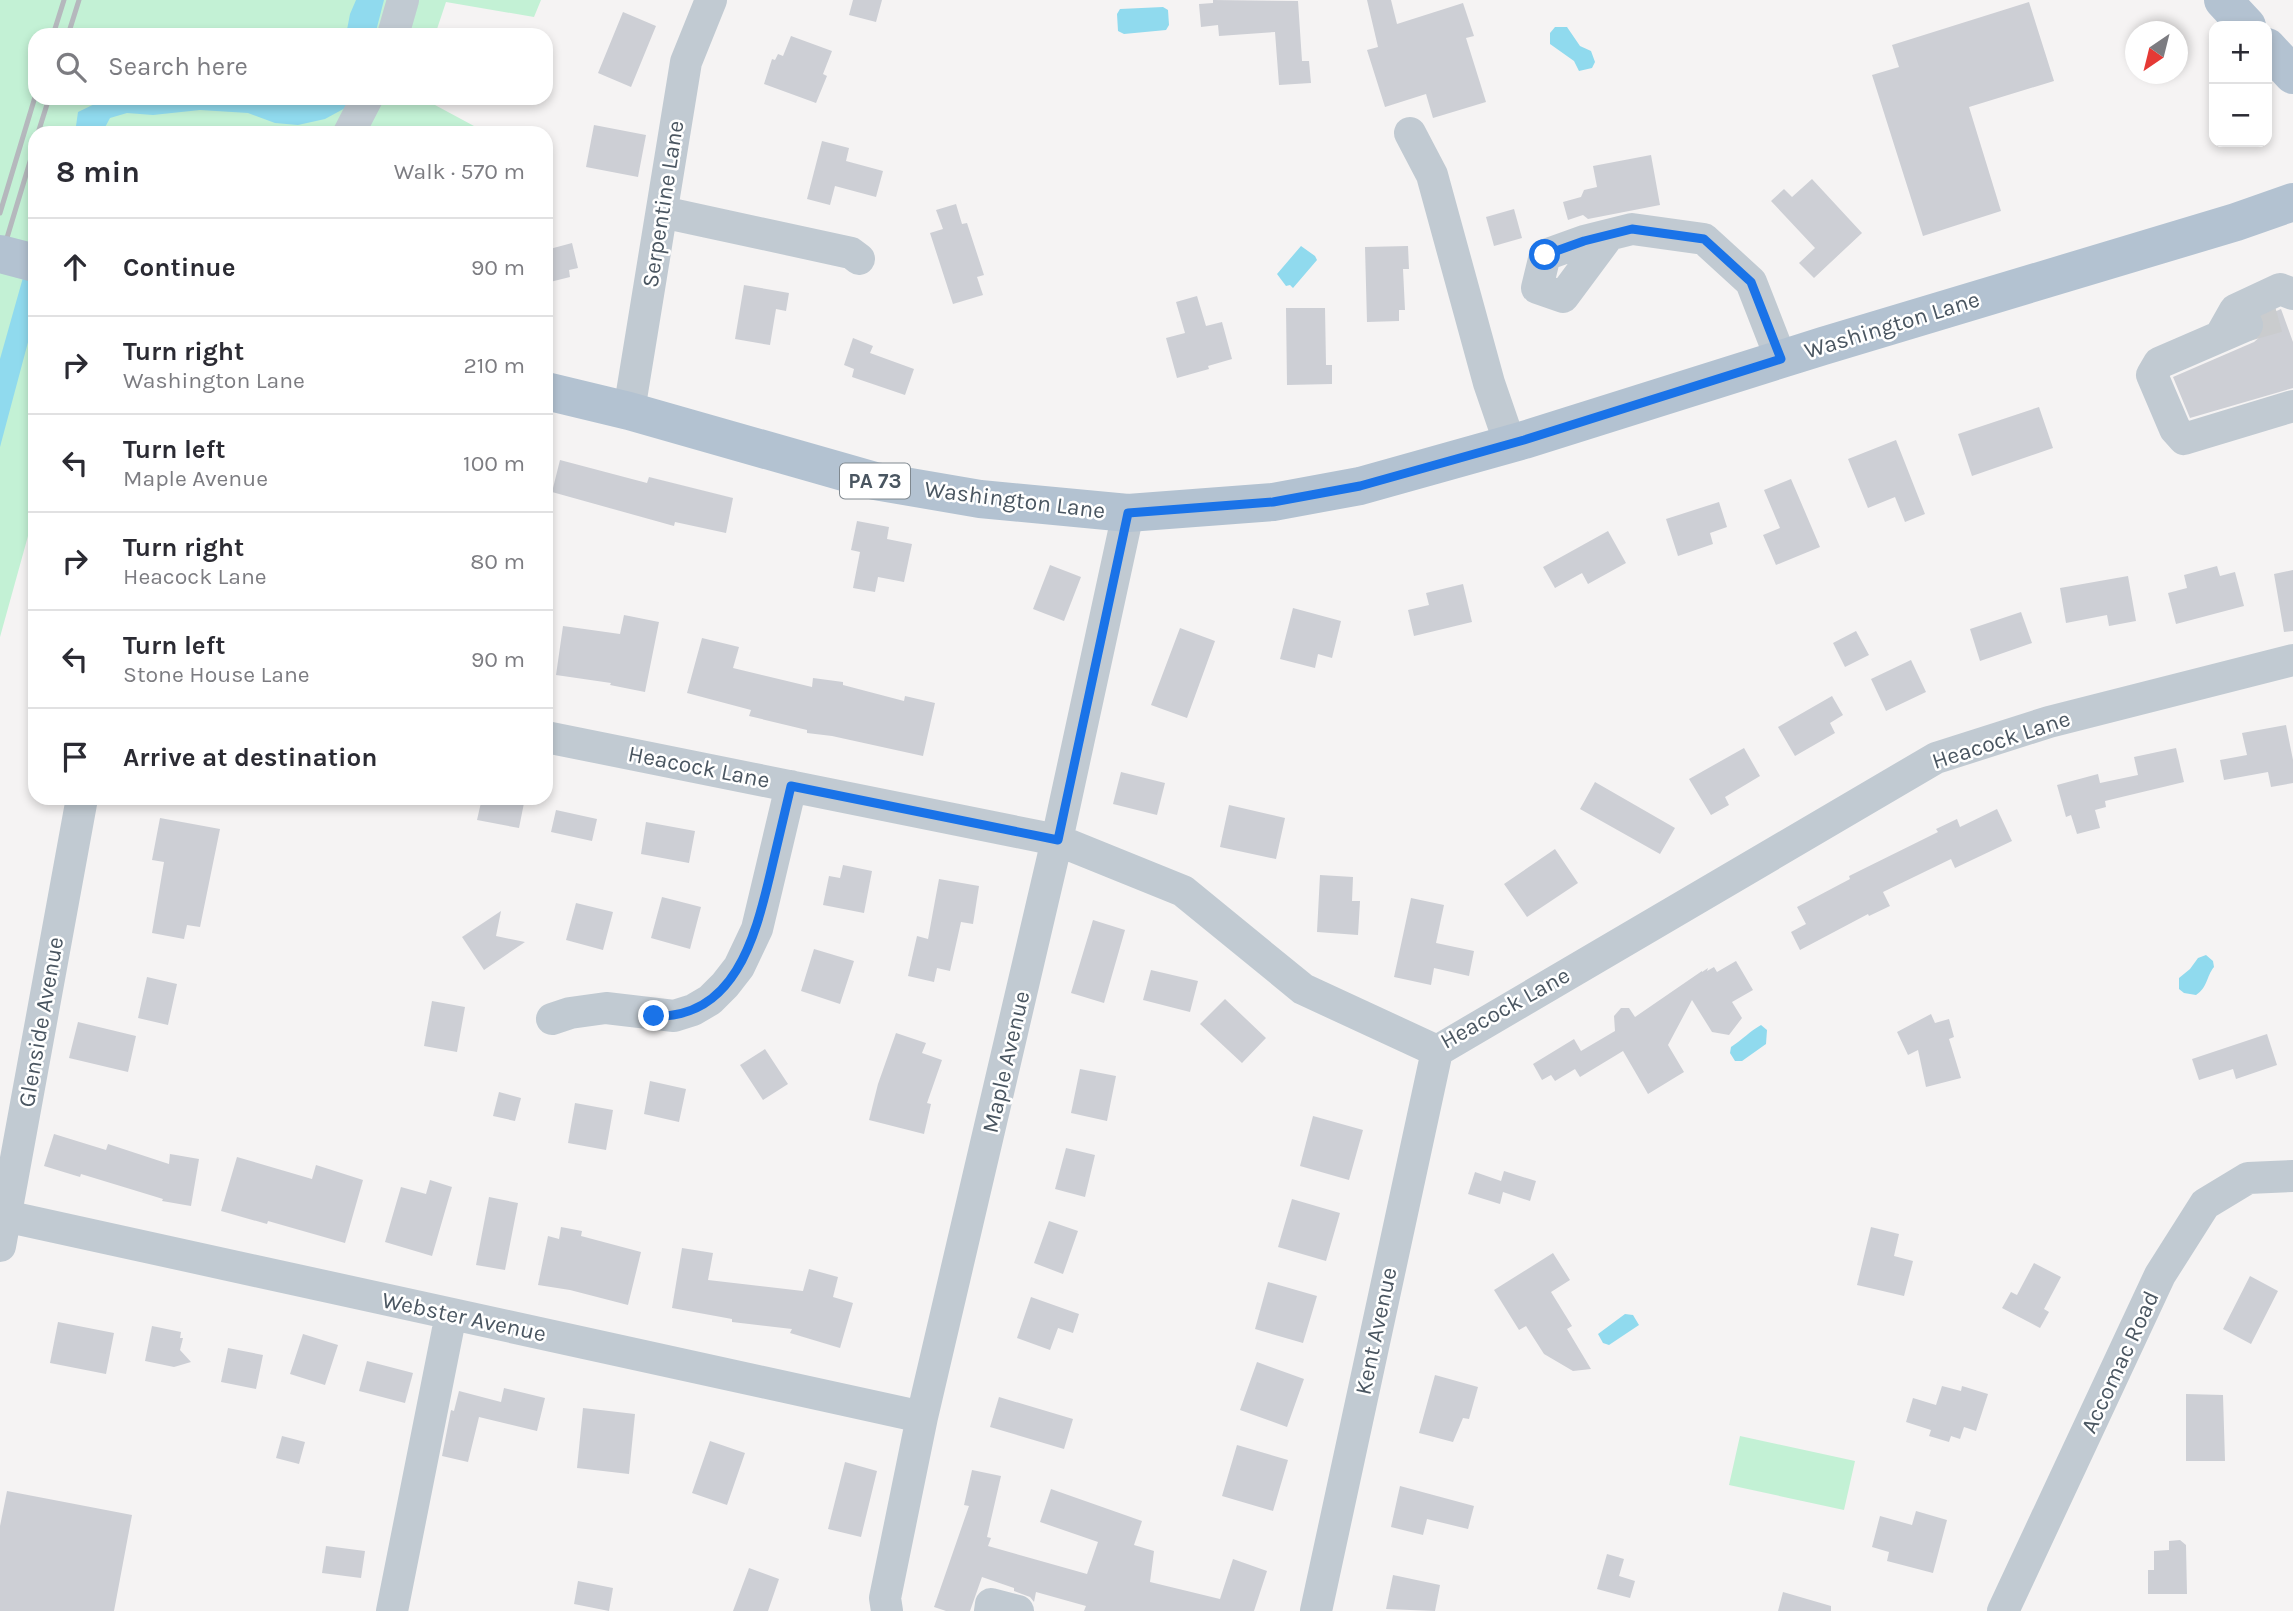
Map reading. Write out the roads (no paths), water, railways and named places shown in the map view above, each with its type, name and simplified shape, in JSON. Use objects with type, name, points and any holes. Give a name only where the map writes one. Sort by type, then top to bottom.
[{"type":"main road","points":[[2222,0],[2242,21]]},
{"type":"main road","name":"Washington Lane","points":[[553,393],[629,411],[875,481],[980,499],[1128,513],[1273,502],[1360,486],[1510,444],[2293,202]]},
{"type":"main road","points":[[0,254],[28,261]]},
{"type":"street","points":[[395,28],[403,0]]},
{"type":"street","name":"Serpentine Lane","points":[[629,411],[686,62],[711,0]]},
{"type":"street","points":[[353,126],[363,105]]},
{"type":"street","points":[[1410,133],[1432,175],[1489,383],[1510,444]]},
{"type":"street","points":[[662,212],[851,254],[859,259]]},
{"type":"street","points":[[1608,235],[1632,229],[1704,239],[1751,282],[1781,359]]},
{"type":"street","points":[[2290,307],[2280,289],[2235,310],[2233,331],[2159,363],[2152,375],[2175,429],[2184,439],[2293,406]]},
{"type":"street","name":"Maple Avenue","points":[[887,1611],[885,1598],[922,1417],[1058,840],[1128,513]]},
{"type":"street","name":"Heacock Lane","points":[[553,738],[1058,840],[1183,891],[1303,989],[1437,1051],[1936,758],[2049,722],[2293,660]]},
{"type":"street","points":[[552,1019],[606,1007],[674,1016],[693,1010],[710,1000],[739,967],[757,929],[791,786]]},
{"type":"street","name":"Glenside Avenue","points":[[3,1231],[81,805]]},
{"type":"street","name":"Kent Avenue","points":[[1316,1611],[1437,1051]]},
{"type":"street","name":"Accomac Road","points":[[2003,1611],[2160,1275],[2205,1205],[2248,1178],[2293,1176]]},
{"type":"street","name":"Webster Avenue","points":[[3,1231],[451,1314],[922,1417]]},
{"type":"street","points":[[392,1611],[451,1314]]},
{"type":"street","points":[[990,1611],[991,1604],[1018,1611]]},
{"type":"water","points":[[356,0],[384,0],[377,28],[347,28]]},
{"type":"water","points":[[1163,7],[1168,10],[1169,25],[1166,30],[1124,34],[1118,31],[1117,14],[1120,9]]},
{"type":"water","points":[[1555,27],[1567,27],[1580,46],[1591,51],[1595,62],[1592,68],[1579,71],[1574,61],[1550,44],[1550,33]]},
{"type":"water","points":[[92,105],[348,105],[325,119],[298,125],[275,123],[248,113],[200,110],[153,115],[127,113],[110,118],[106,126],[76,126],[78,112]]},
{"type":"water","points":[[1301,246],[1317,260],[1293,288],[1286,286],[1277,274]]},
{"type":"water","points":[[28,260],[28,342],[0,447],[0,359]]},
{"type":"water","points":[[2206,955],[2213,961],[2214,967],[2205,985],[2196,995],[2184,993],[2179,989],[2179,978],[2198,958]]},
{"type":"water","points":[[1761,1025],[1767,1030],[1766,1044],[1742,1061],[1735,1061],[1730,1053],[1731,1047]]},
{"type":"water","points":[[1625,1314],[1633,1315],[1639,1325],[1609,1345],[1603,1343],[1598,1334]]},
{"type":"tunnel","points":[[2247,325],[2283,315]]},
{"type":"railway","points":[[55,28],[64,0]]},
{"type":"railway","points":[[70,28],[79,0]]},
{"type":"railway","points":[[0,213],[33,105]]},
{"type":"railway","points":[[40,126],[47,105]]},
{"type":"railway","points":[[0,261],[28,168]]}]
